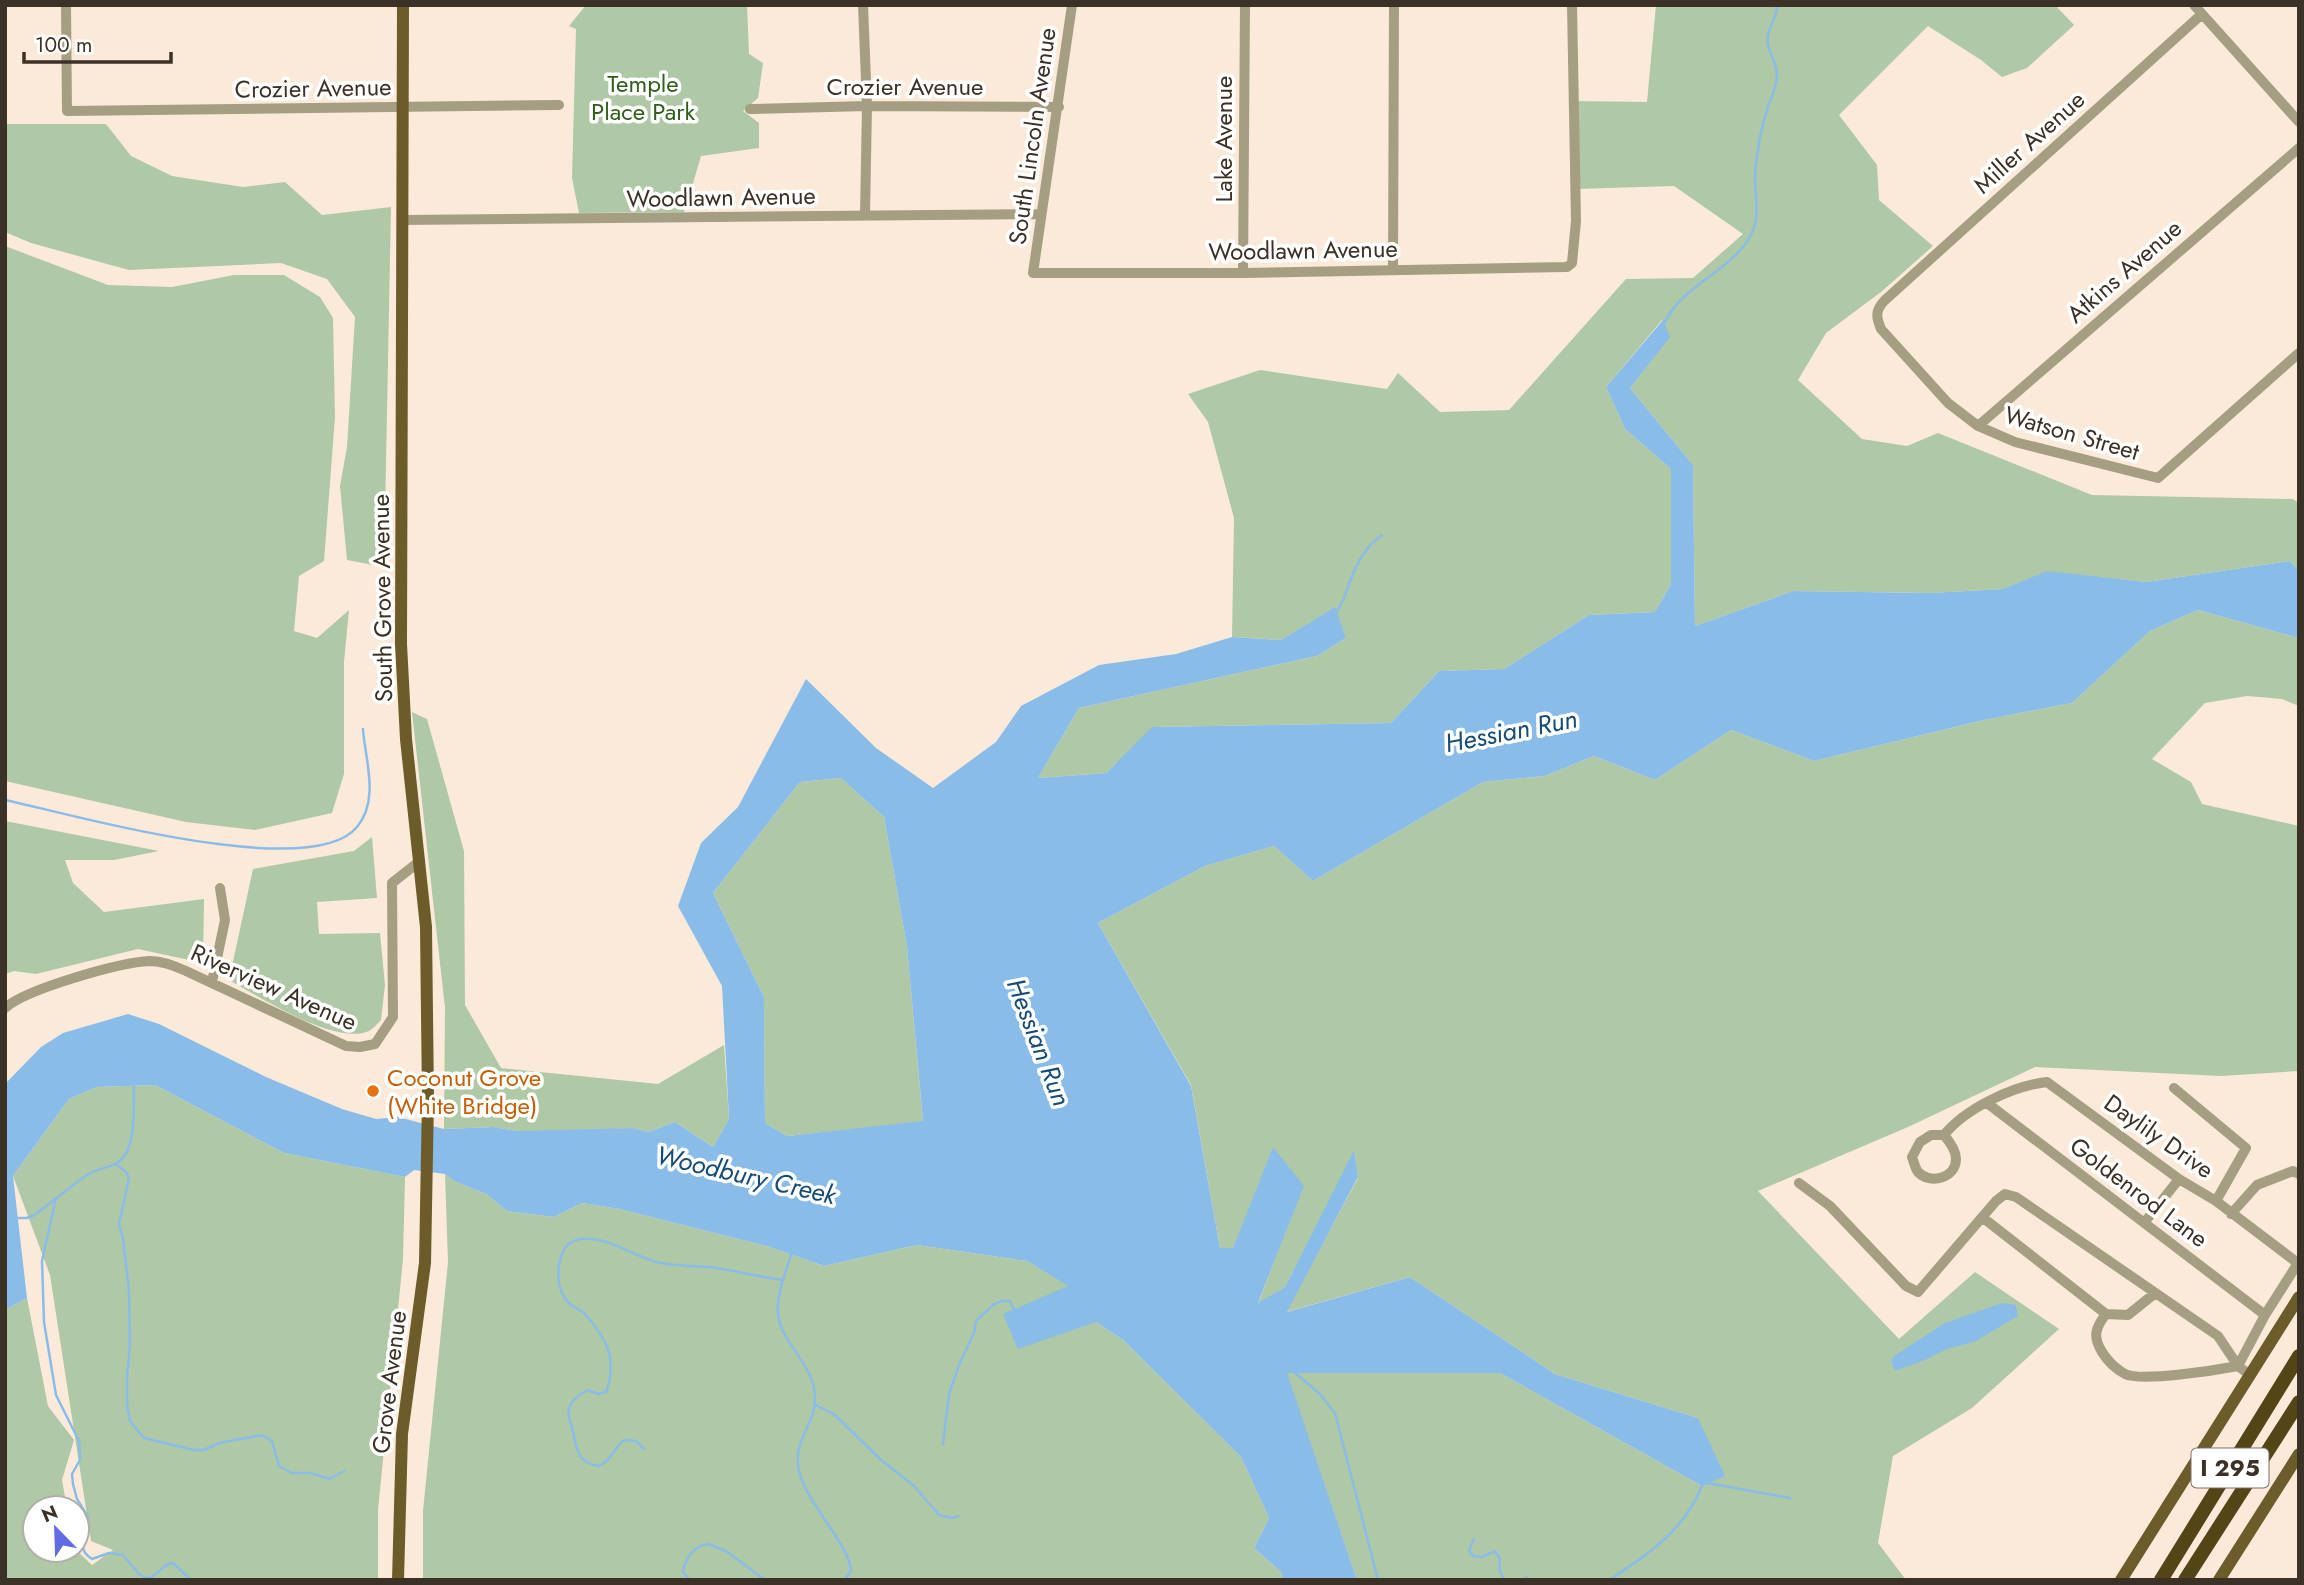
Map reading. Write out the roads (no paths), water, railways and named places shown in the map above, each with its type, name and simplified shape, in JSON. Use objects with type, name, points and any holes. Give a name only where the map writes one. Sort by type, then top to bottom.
[{"type":"highway","name":"I 295","points":[[2161,1580],[2299,1356]]},
{"type":"highway","name":"I 295","points":[[2185,1580],[2299,1402]]},
{"type":"highway","points":[[2195,1580],[2214,1551],[2220,1526]]},
{"type":"main road","name":"South Grove Avenue","points":[[402,5],[401,644],[405,739],[426,927],[426,1189]]},
{"type":"main road","name":"Grove Avenue","points":[[398,1580],[402,1434],[425,1263],[426,1189]]},
{"type":"main road","points":[[2120,1580],[2299,1297]]},
{"type":"main road","points":[[2219,1580],[2299,1454]]},
{"type":"street","name":"Crozier Avenue","points":[[66,5],[67,111],[559,105]]},
{"type":"street","points":[[863,5],[867,106],[865,215]]},
{"type":"street","name":"South Lincoln Avenue","points":[[1033,273],[1072,5]]},
{"type":"street","name":"Lake Avenue","points":[[1243,272],[1245,5]]},
{"type":"street","points":[[1393,270],[1394,5]]},
{"type":"street","name":"Woodlawn Avenue","points":[[1033,273],[1567,267],[1572,262],[1576,221],[1572,5]]},
{"type":"street","points":[[2194,5],[2299,122]]},
{"type":"street","name":"Miller Avenue","points":[[1884,300],[2202,14]]},
{"type":"street","name":"Crozier Avenue","points":[[750,109],[867,106],[1059,107]]},
{"type":"street","name":"Atkins Avenue","points":[[1978,426],[2299,148]]},
{"type":"street","name":"Woodlawn Avenue","points":[[402,220],[1041,215]]},
{"type":"street","name":"Watson Street","points":[[1884,300],[1876,317],[1881,329],[1948,403],[1978,426],[2015,442],[2158,478],[2298,354]]},
{"type":"street","name":"Riverview Avenue","points":[[5,1008],[27,994],[132,962],[165,962],[345,1046],[374,1044],[393,1017],[392,883],[420,860]]},
{"type":"street","points":[[212,982],[225,920],[220,888]]},
{"type":"street","name":"Daylily Drive","points":[[1944,1135],[1952,1125],[1987,1103],[2025,1084],[2047,1082],[2179,1178],[2216,1201],[2298,1264]]},
{"type":"street","points":[[2174,1088],[2246,1148],[2216,1201]]},
{"type":"street","name":"Goldenrod Lane","points":[[1987,1103],[2265,1315]]},
{"type":"street","points":[[1931,1135],[1944,1135],[1957,1157],[1955,1166],[1947,1175],[1934,1180],[1925,1178],[1916,1170],[1912,1157],[1920,1142],[1931,1135]]},
{"type":"street","points":[[2231,1214],[2257,1185],[2293,1171],[2299,1174]]},
{"type":"street","points":[[2144,1223],[2179,1178]]},
{"type":"street","points":[[1799,1183],[1830,1206],[1906,1286],[1918,1292],[1996,1201],[2005,1195],[2016,1197],[2218,1336],[2238,1366],[2250,1375]]},
{"type":"street","points":[[1982,1217],[2106,1314],[2128,1315],[2154,1294]]},
{"type":"street","points":[[2238,1366],[2265,1315],[2298,1264]]},
{"type":"street","points":[[2106,1314],[2096,1326],[2095,1339],[2114,1366],[2128,1375],[2204,1373],[2238,1366]]},
{"type":"water","points":[[1663,320],[1670,337],[1630,388],[1693,465],[1695,626],[1793,591],[1929,593],[2003,589],[2047,571],[2146,582],[2290,561],[2299,571],[2299,638],[2198,610],[2150,631],[2072,703],[1984,720],[1814,761],[1731,730],[1655,780],[1594,756],[1545,776],[1483,782],[1313,881],[1274,846],[1205,866],[1098,923],[1191,1086],[1220,1248],[1233,1248],[1273,1147],[1304,1186],[1258,1303],[1285,1287],[1354,1150],[1358,1177],[1287,1312],[1410,1277],[1555,1374],[1698,1418],[1725,1476],[1702,1486],[1500,1373],[1287,1373],[1357,1580],[1283,1580],[1281,1572],[1254,1548],[1269,1518],[1241,1457],[1123,1340],[1096,1322],[1018,1349],[1003,1314],[1068,1286],[1027,1261],[917,1245],[824,1266],[770,1247],[619,1209],[582,1203],[554,1217],[507,1211],[486,1194],[456,1182],[445,1174],[414,1170],[405,1177],[284,1153],[155,1085],[97,1087],[69,1099],[13,1176],[27,1298],[5,1310],[5,1084],[41,1047],[63,1033],[128,1014],[159,1024],[266,1077],[342,1109],[376,1119],[398,1117],[444,1129],[493,1127],[518,1131],[633,1128],[648,1132],[675,1122],[713,1147],[729,1119],[722,986],[678,906],[701,843],[738,807],[806,679],[876,748],[933,788],[996,742],[1021,706],[1099,665],[1176,654],[1232,637],[1281,640],[1335,607],[1346,638],[1317,656],[1079,708],[1038,778],[1106,773],[1152,727],[1391,723],[1439,671],[1504,669],[1589,615],[1655,612],[1671,584],[1671,469],[1625,429],[1606,387]],"holes":[[[841,778],[884,817],[907,947],[923,1121],[787,1136],[765,1123],[764,997],[713,893],[800,782]]]},
{"type":"water","points":[[2002,1303],[2016,1305],[2018,1316],[1974,1342],[1947,1349],[1895,1370],[1891,1361],[1894,1356],[1945,1323]]},
{"type":"waterway","points":[[1664,324],[1679,301],[1734,257],[1743,247],[1754,226],[1758,150],[1777,80],[1776,66],[1768,41],[1777,5]]},
{"type":"waterway","points":[[1335,615],[1359,562],[1368,547],[1382,535]]},
{"type":"waterway","points":[[5,800],[188,840],[243,847],[292,848],[331,842],[357,827],[368,804],[370,792],[363,729]]},
{"type":"waterway","points":[[17,1218],[34,1215],[87,1175],[117,1163],[124,1157],[133,1126],[134,1084]]},
{"type":"waterway","points":[[116,1164],[129,1178],[119,1224],[129,1291],[127,1405],[130,1421],[144,1438],[194,1450],[204,1450],[219,1443],[262,1435],[272,1441],[279,1466],[292,1473],[311,1473],[329,1479],[344,1471]]},
{"type":"waterway","points":[[56,1198],[42,1261],[44,1322],[56,1395],[79,1441],[80,1460],[72,1474],[77,1499],[88,1517],[83,1550],[92,1559],[109,1553],[123,1555],[139,1574],[147,1578],[173,1563],[191,1580]]},
{"type":"waterway","points":[[644,1449],[636,1441],[624,1440],[606,1461],[598,1466],[585,1461],[578,1452],[568,1412],[571,1404],[588,1390],[598,1394],[606,1392],[611,1370],[608,1350],[599,1332],[583,1312],[568,1302],[561,1291],[559,1264],[567,1245],[582,1239],[599,1240],[656,1262],[718,1268],[783,1280]]},
{"type":"waterway","points":[[792,1252],[780,1291],[778,1315],[785,1336],[810,1375],[815,1397],[811,1418],[800,1444],[798,1465],[806,1489],[838,1539],[849,1562],[851,1571],[845,1580]]},
{"type":"waterway","points":[[943,1444],[949,1394],[974,1333],[976,1321],[993,1305],[1002,1301],[1010,1301],[1015,1312]]},
{"type":"waterway","points":[[1295,1373],[1319,1393],[1335,1413],[1378,1580]]},
{"type":"waterway","points":[[814,1404],[835,1415],[880,1459],[914,1486],[939,1515],[952,1518],[958,1516]]},
{"type":"waterway","points":[[1609,1580],[1638,1561],[1677,1527],[1696,1499],[1703,1483]]},
{"type":"waterway","points":[[1707,1483],[1790,1498]]},
{"type":"waterway","points":[[1474,1539],[1469,1550],[1473,1556],[1482,1557],[1495,1551],[1500,1559],[1499,1568],[1504,1580]]},
{"type":"waterway","points":[[690,1580],[683,1572],[686,1562],[694,1550],[708,1544],[726,1551],[765,1580]]},
{"type":"waterway","points":[[1523,1580],[1527,1577]]},
{"type":"place","name":"Coconut Grove (White Bridge)","points":[[373,1091]]},
{"type":"park label","name":"Temple Place Park","points":[[643,97]]},
{"type":"water label","name":"Hessian Run","points":[[1511,731]]},
{"type":"water label","name":"Hessian Run","points":[[1039,1042]]},
{"type":"water label","name":"Woodbury Creek","points":[[746,1175]]}]
